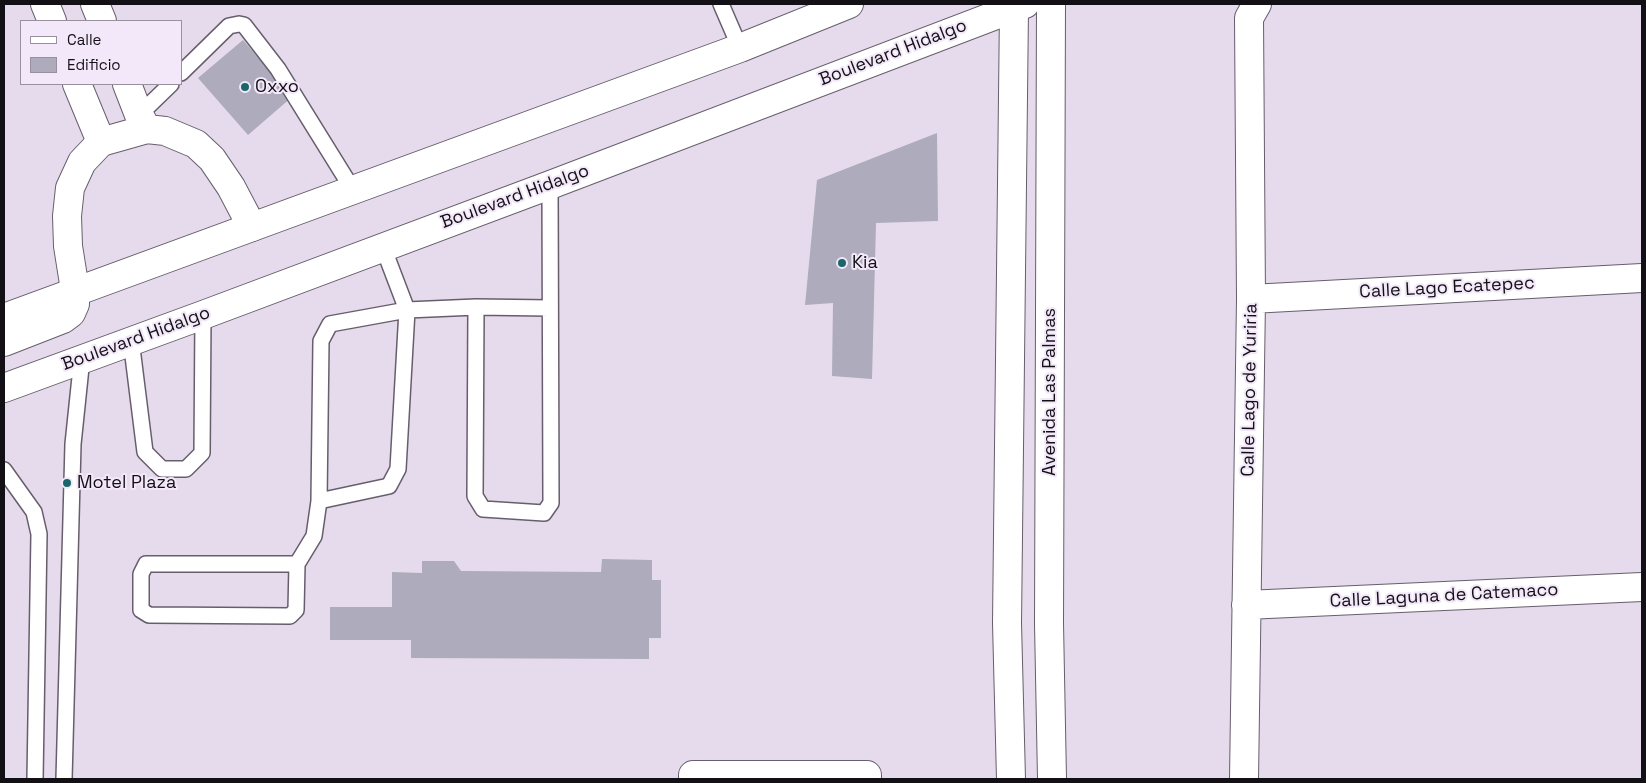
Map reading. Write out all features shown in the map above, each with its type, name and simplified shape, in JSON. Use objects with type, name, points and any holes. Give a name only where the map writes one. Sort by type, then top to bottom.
[{"type":"street","points":[[45,4],[52,20]]},
{"type":"street","points":[[95,4],[102,20]]},
{"type":"street","points":[[4,318],[75,290],[740,48],[849,4]]},
{"type":"street","name":"Avenida Las Palmas","points":[[1051,4],[1049,623],[1052,779]]},
{"type":"street","name":"Calle Lago de Yuriria","points":[[1244,779],[1252,298],[1248,18],[1257,4]]},
{"type":"street","points":[[1011,779],[1007,623],[1013,109],[1019,6]]},
{"type":"street","name":"Boulevard Hidalgo","points":[[4,388],[550,185],[1019,6]]},
{"type":"street","points":[[78,85],[101,142]]},
{"type":"street","points":[[127,85],[143,122],[196,144],[212,159],[231,187],[252,227]]},
{"type":"street","points":[[1013,109],[1051,109]]},
{"type":"street","points":[[4,342],[63,319],[70,313],[75,304],[75,290],[68,246],[67,216],[70,188],[82,162],[101,142],[143,122]]},
{"type":"street","name":"Calle Lago Ecatepec","points":[[1252,298],[1642,278]]},
{"type":"street","name":"Calle Laguna de Catemaco","points":[[1246,605],[1642,586]]},
{"type":"street","points":[[1007,623],[1049,623]]},
{"type":"street","points":[[693,779],[693,775],[867,774],[867,779]]},
{"type":"lane","points":[[721,4],[740,48]]},
{"type":"lane","points":[[182,72],[229,26],[244,25],[278,69],[353,190]]},
{"type":"lane","points":[[143,122],[169,85]]},
{"type":"lane","points":[[476,307],[475,496],[483,509],[544,513],[550,503],[550,185]]},
{"type":"lane","points":[[319,501],[389,486],[398,469],[407,310],[383,247]]},
{"type":"lane","points":[[297,564],[146,564],[141,574],[141,610],[148,615],[290,616],[296,610],[297,564],[314,536],[319,501],[321,341],[330,324],[407,310],[476,307],[550,308]]},
{"type":"lane","points":[[131,340],[145,452],[162,469],[186,469],[202,453],[203,315]]},
{"type":"lane","points":[[64,779],[73,444],[82,358]]},
{"type":"lane","points":[[4,470],[34,512],[39,534],[35,779]]},
{"type":"building","name":"Oxxo","points":[[243,40],[292,97],[248,135],[198,78]]},
{"type":"building","name":"Kia","points":[[937,133],[938,221],[876,223],[872,379],[832,376],[833,303],[805,305],[817,180]]},
{"type":"building","points":[[602,559],[652,560],[652,580],[661,580],[661,638],[649,638],[649,659],[411,658],[411,640],[330,640],[330,607],[392,607],[392,572],[422,573],[422,561],[454,561],[461,571],[601,572]]},
{"type":"place","name":"Oxxo","points":[[245,87]]},
{"type":"place","name":"Kia","points":[[842,263]]},
{"type":"place","name":"Motel Plaza","points":[[67,483]]}]
